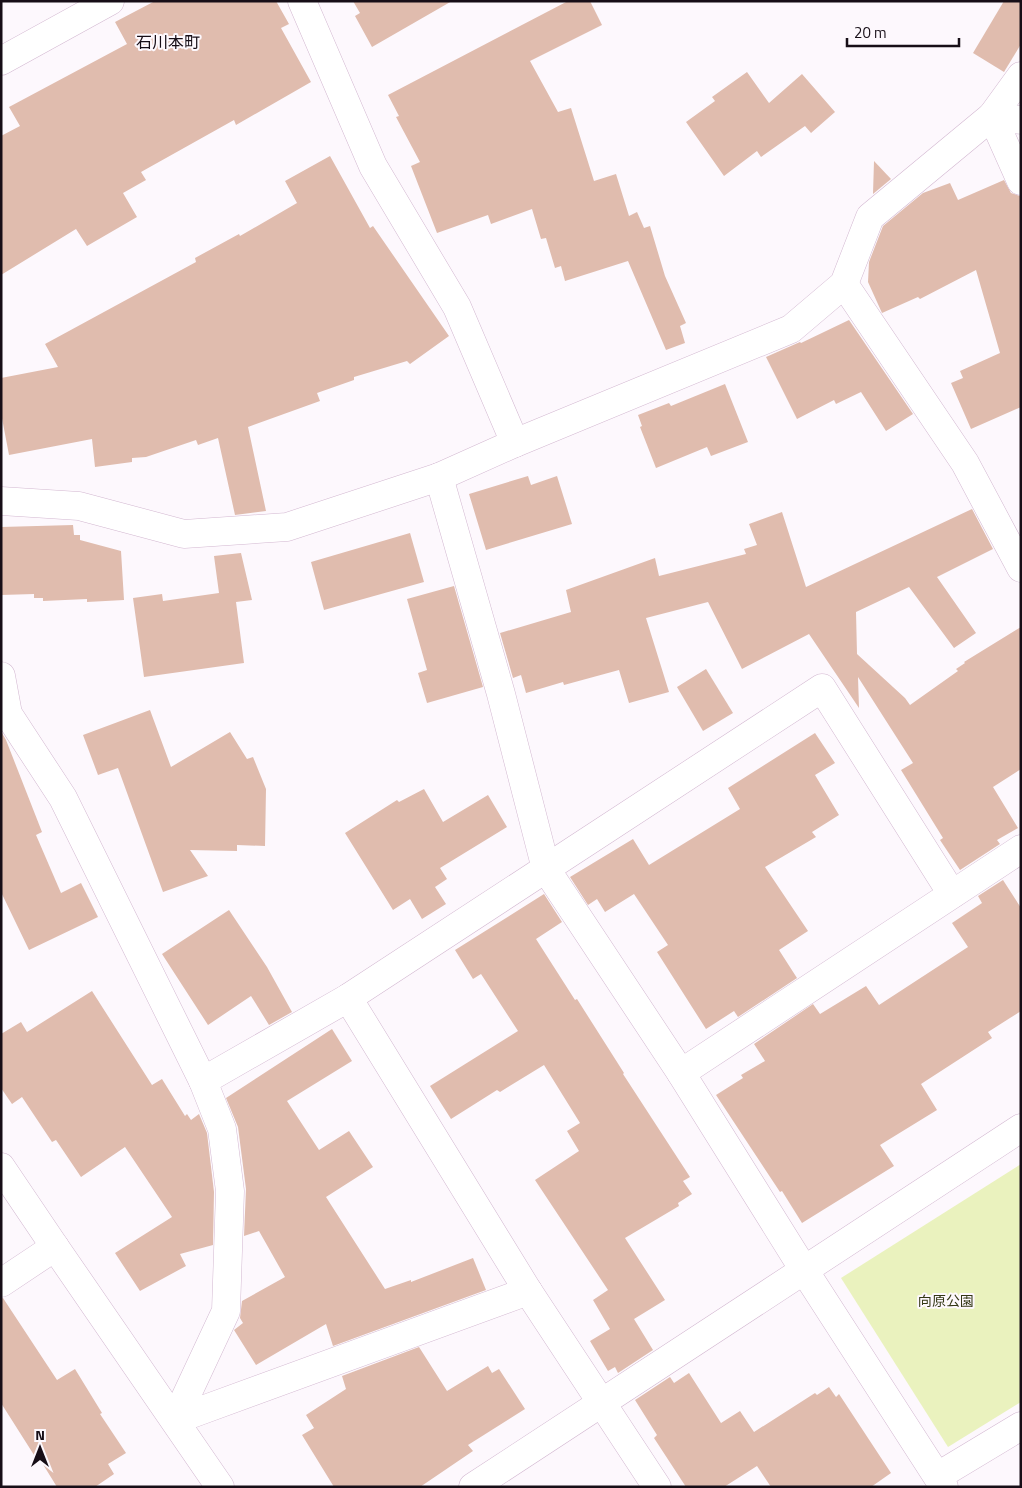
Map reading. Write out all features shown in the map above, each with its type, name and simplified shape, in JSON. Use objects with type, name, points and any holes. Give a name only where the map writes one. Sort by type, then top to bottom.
[{"type":"street","points":[[1,61],[110,1]]},
{"type":"street","points":[[302,1],[373,166],[457,307],[515,443]]},
{"type":"street","points":[[1,501],[79,506],[184,534],[287,527],[440,477],[515,443],[791,330],[844,284],[870,217],[992,116],[1021,76]]},
{"type":"street","points":[[992,116],[1021,120]]},
{"type":"street","points":[[992,116],[1021,181]]},
{"type":"street","points":[[844,284],[965,463],[1021,568]]},
{"type":"street","points":[[440,477],[501,694],[546,869],[681,1073],[804,1270],[941,1482],[1021,1426]]},
{"type":"street","points":[[1,676],[8,714],[63,798],[203,1081],[222,1129],[230,1191],[226,1311],[175,1420]]},
{"type":"street","points":[[203,1081],[348,998],[822,688],[952,894]]},
{"type":"street","points":[[681,1073],[1021,849]]},
{"type":"street","points":[[348,998],[528,1291],[656,1487]]},
{"type":"street","points":[[473,1487],[1021,1128]]},
{"type":"street","points":[[1,1167],[220,1487]]},
{"type":"street","points":[[1,1283],[55,1247]]},
{"type":"street","points":[[175,1420],[528,1291]]},
{"type":"green space","name":"向原公園","points":[[1021,1164],[1021,1402],[948,1447],[841,1278]]},
{"type":"building","points":[[155,1],[276,1],[289,24],[281,28],[311,82],[236,125],[234,120],[141,172],[146,180],[123,193],[137,217],[87,246],[76,229],[1,275],[1,136],[20,126],[9,107],[127,44],[115,22]]},
{"type":"building","points":[[353,1],[452,1],[372,47],[355,16],[360,13]]},
{"type":"building","points":[[568,1],[590,1],[602,25],[530,61],[558,112],[571,108],[594,181],[616,174],[629,216],[637,212],[644,228],[650,226],[665,276],[686,323],[680,326],[685,343],[666,350],[628,261],[565,281],[561,266],[555,268],[546,238],[541,239],[532,209],[491,224],[488,215],[437,233],[411,166],[420,162],[396,117],[399,116],[388,95]]},
{"type":"building","points":[[1004,1],[1021,1],[1021,44],[1004,72],[973,53]]},
{"type":"building","points":[[747,72],[769,103],[802,74],[835,112],[811,133],[805,126],[761,157],[757,151],[724,176],[686,122],[715,101],[712,97]]},
{"type":"building","points":[[330,156],[370,228],[373,226],[449,336],[410,364],[407,361],[354,377],[354,380],[317,393],[320,401],[248,427],[266,511],[235,515],[218,438],[198,445],[196,440],[146,457],[132,458],[132,462],[95,467],[92,439],[9,455],[1,413],[1,378],[58,367],[45,344],[196,262],[195,258],[239,234],[240,236],[297,203],[285,181]]},
{"type":"building","points":[[874,161],[891,179],[873,194]]},
{"type":"building","points":[[1004,180],[1011,193],[1021,198],[1021,407],[971,429],[951,383],[963,378],[960,371],[1000,353],[976,270],[920,299],[918,297],[882,313],[868,282],[869,262],[883,226],[923,193],[950,183],[958,200]]},
{"type":"building","points":[[849,320],[913,414],[886,431],[861,392],[836,404],[834,400],[797,419],[766,357]]},
{"type":"building","points":[[725,384],[748,442],[711,456],[707,447],[656,468],[640,427],[642,426],[638,415],[669,403],[671,406]]},
{"type":"building","points":[[528,476],[531,485],[557,476],[572,524],[486,550],[469,494]]},
{"type":"building","points":[[972,509],[993,549],[937,577],[976,633],[954,648],[909,587],[856,612],[857,654],[905,698],[910,705],[958,671],[956,669],[964,662],[1021,627],[1021,769],[993,787],[1018,828],[997,840],[1000,844],[960,870],[940,840],[943,838],[901,770],[913,763],[858,677],[859,708],[809,634],[742,669],[708,602],[646,618],[669,692],[629,703],[619,670],[564,685],[563,682],[526,693],[521,675],[513,678],[500,633],[571,612],[566,590],[655,558],[659,576],[746,554],[744,549],[757,545],[749,524],[782,512],[806,587]]},
{"type":"building","points":[[73,525],[74,535],[80,535],[80,540],[121,551],[124,600],[87,602],[87,599],[43,601],[43,598],[34,598],[34,594],[1,595],[1,527]]},
{"type":"building","points":[[410,533],[424,582],[324,610],[311,562]]},
{"type":"building","points":[[241,553],[252,600],[236,602],[244,663],[144,677],[133,598],[162,594],[163,601],[219,593],[214,556]]},
{"type":"building","points":[[454,586],[483,687],[427,703],[418,673],[427,670],[407,599]]},
{"type":"building","points":[[706,669],[733,713],[703,731],[677,687]]},
{"type":"building","points":[[150,710],[171,767],[230,732],[247,759],[253,757],[266,789],[265,846],[237,845],[237,851],[190,850],[208,876],[163,892],[118,768],[98,775],[83,735]]},
{"type":"building","points":[[2,733],[42,832],[36,835],[61,893],[81,883],[98,917],[29,950],[1,892]]},
{"type":"building","points":[[815,733],[835,763],[815,775],[839,815],[812,832],[816,837],[765,867],[808,931],[779,950],[797,978],[738,1017],[734,1011],[706,1029],[657,952],[668,945],[634,894],[605,912],[597,899],[588,905],[570,877],[633,839],[649,865],[740,809],[728,788]]},
{"type":"building","points":[[424,789],[443,822],[488,795],[507,827],[440,868],[447,879],[435,887],[446,904],[422,919],[410,899],[393,910],[345,833],[397,800],[399,802]]},
{"type":"building","points":[[1003,880],[1021,908],[1021,1011],[988,1032],[992,1038],[921,1084],[937,1110],[880,1145],[894,1166],[802,1223],[716,1095],[743,1078],[741,1075],[765,1061],[754,1044],[813,1004],[820,1014],[866,986],[879,1005],[968,947],[952,923],[982,903],[978,896]]},
{"type":"building","points":[[544,894],[562,922],[536,939],[575,1000],[577,999],[690,1177],[683,1181],[692,1194],[678,1203],[679,1206],[625,1238],[665,1300],[634,1319],[653,1350],[618,1373],[615,1367],[608,1371],[590,1341],[610,1329],[593,1300],[608,1290],[535,1180],[579,1151],[567,1131],[580,1123],[544,1065],[500,1092],[497,1090],[451,1119],[430,1086],[518,1031],[481,974],[473,979],[455,950]]},
{"type":"building","points":[[229,910],[267,967],[292,1012],[269,1025],[251,996],[208,1025],[162,954]]},
{"type":"building","points":[[92,991],[152,1085],[162,1079],[185,1116],[187,1114],[191,1120],[199,1114],[207,1133],[214,1192],[213,1245],[180,1254],[186,1266],[140,1291],[115,1253],[172,1217],[125,1147],[81,1177],[56,1140],[52,1142],[22,1097],[12,1104],[1,1088],[1,1034],[21,1022],[27,1032]]},
{"type":"building","points":[[332,1029],[352,1061],[287,1101],[319,1150],[349,1131],[373,1167],[326,1197],[385,1289],[411,1280],[411,1282],[473,1258],[486,1290],[333,1346],[326,1324],[256,1365],[234,1330],[243,1323],[240,1318],[242,1301],[285,1277],[259,1231],[244,1236],[246,1189],[238,1127],[226,1098]]},
{"type":"building","points":[[3,1298],[57,1380],[75,1369],[102,1413],[100,1414],[126,1453],[108,1464],[114,1474],[95,1487],[57,1487],[1,1403],[1,1299]]},
{"type":"building","points":[[419,1347],[447,1391],[488,1366],[492,1373],[499,1369],[525,1409],[468,1445],[473,1451],[420,1487],[334,1487],[302,1435],[314,1428],[306,1415],[346,1389],[342,1376]]},
{"type":"building","points":[[689,1373],[721,1423],[740,1411],[754,1432],[815,1393],[817,1395],[829,1387],[836,1397],[839,1394],[891,1473],[871,1487],[771,1487],[757,1466],[724,1487],[686,1487],[654,1438],[657,1435],[635,1400],[670,1377],[674,1383]]},
{"type":"district","name":"石川本町","points":[[168,42]]}]
